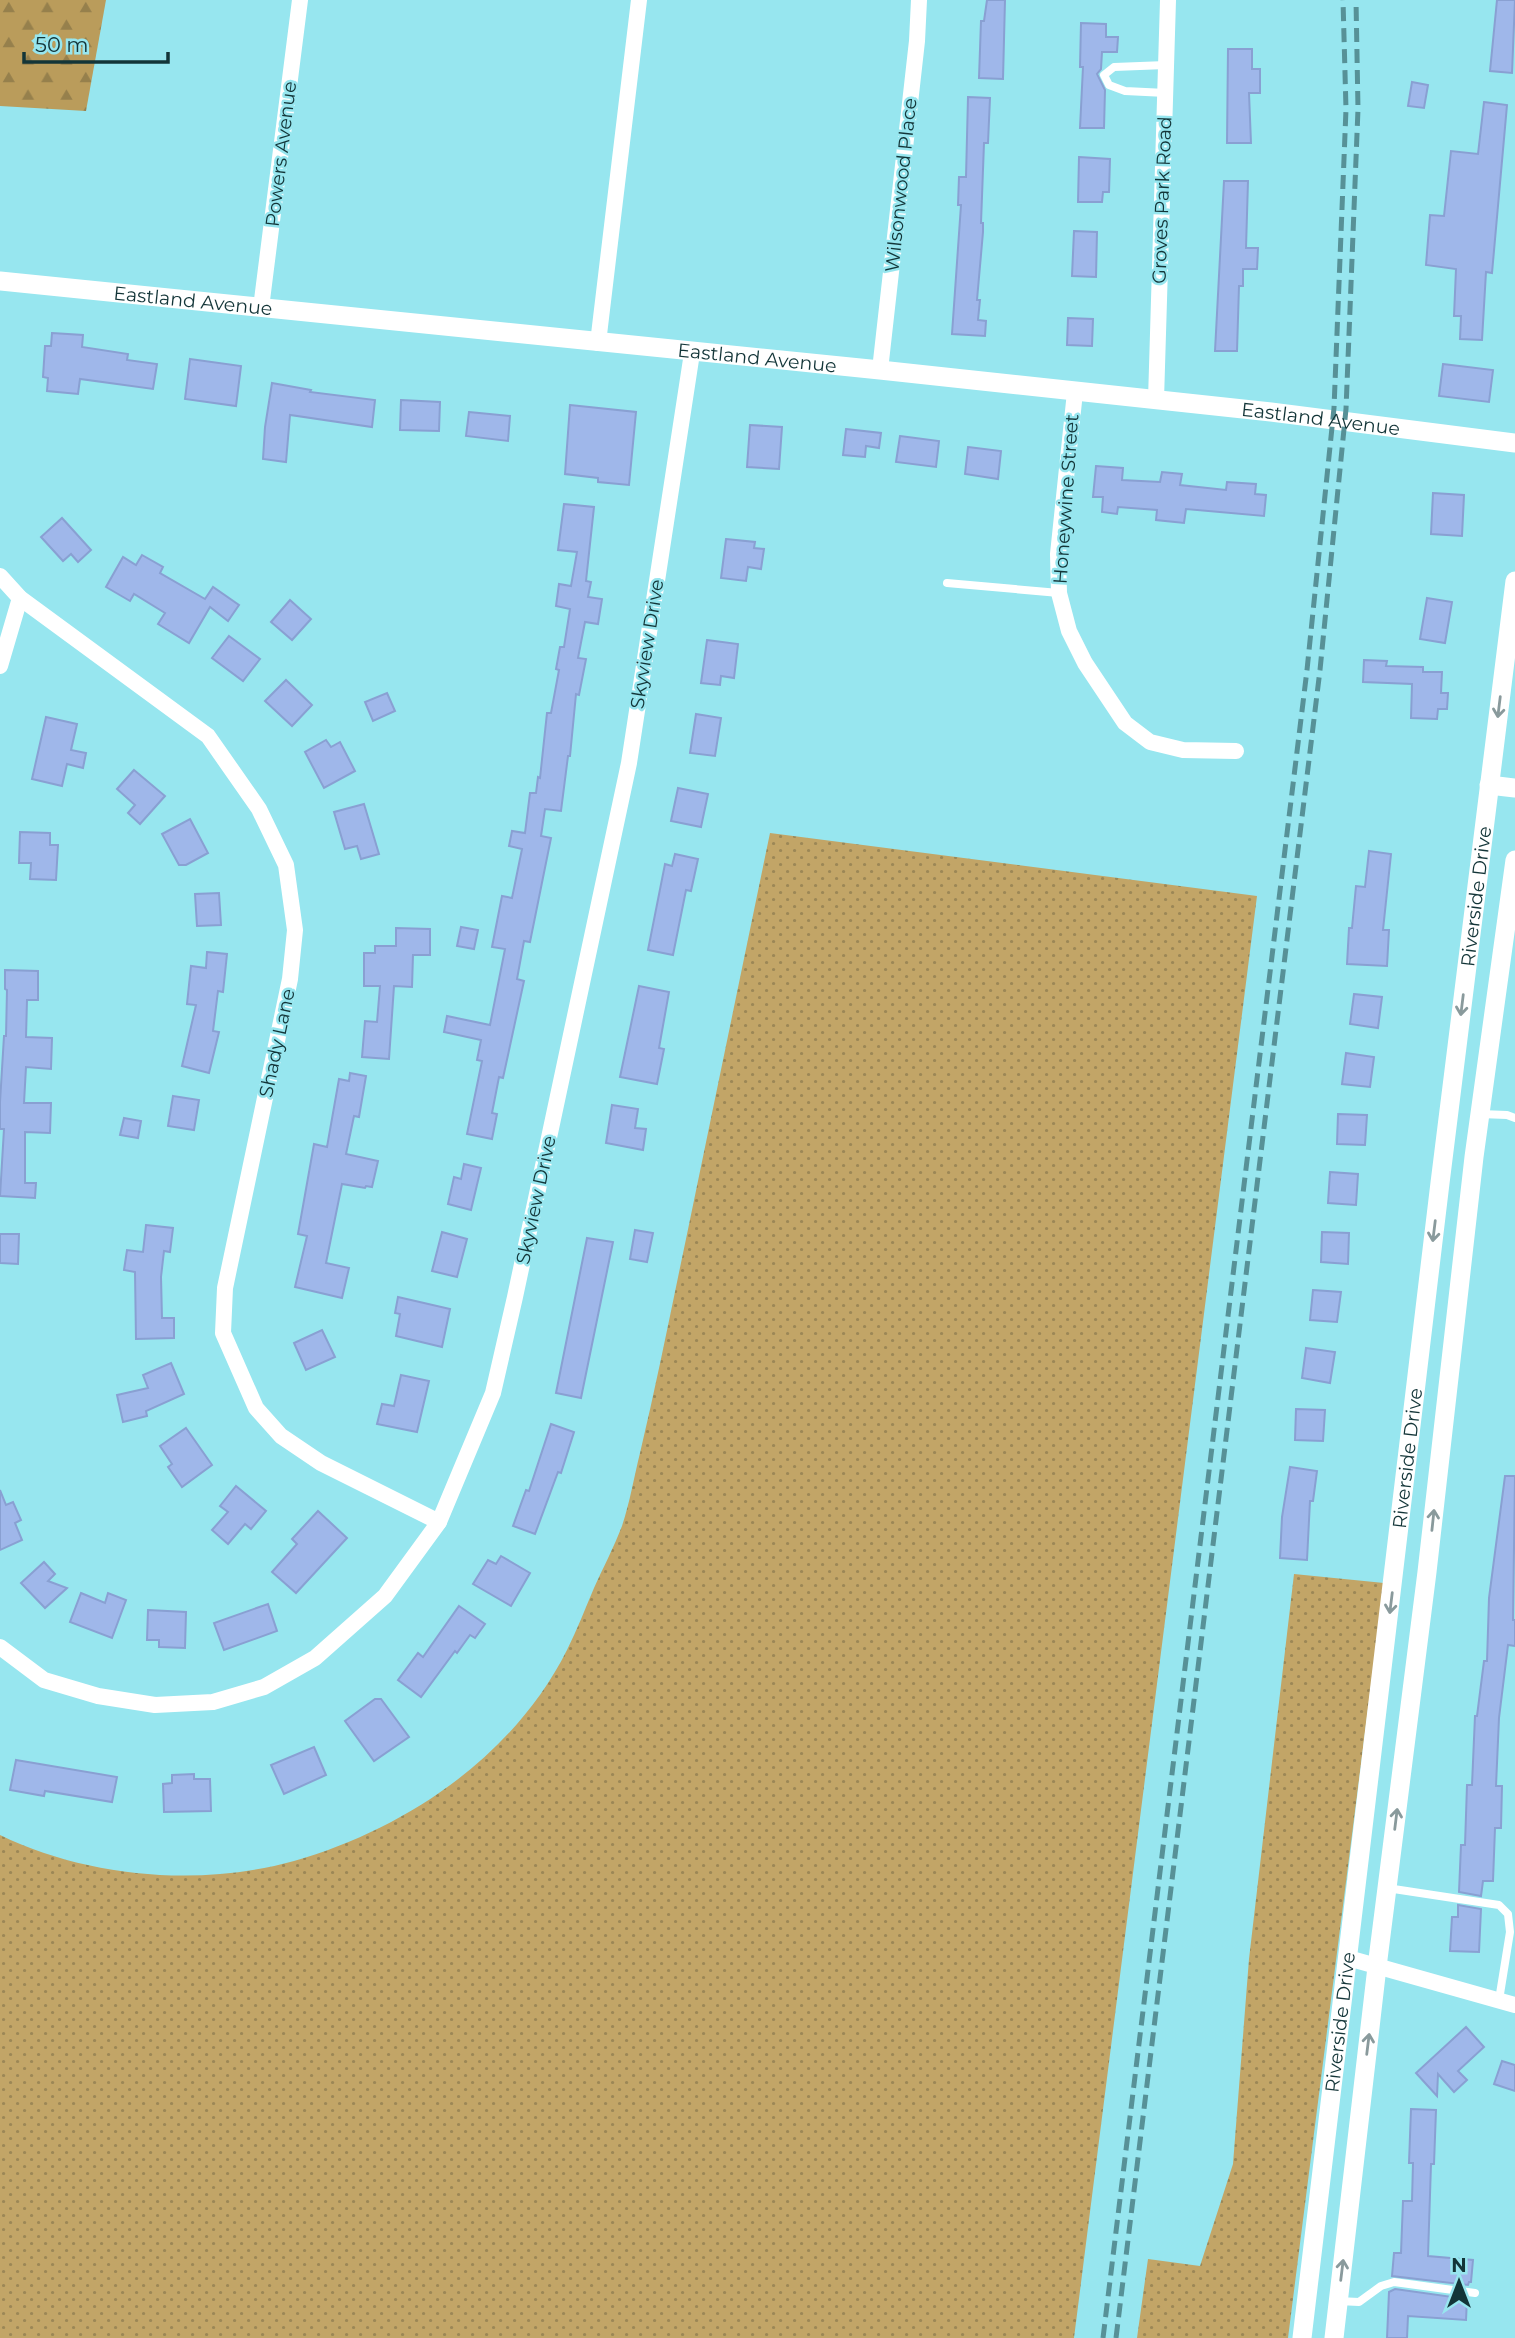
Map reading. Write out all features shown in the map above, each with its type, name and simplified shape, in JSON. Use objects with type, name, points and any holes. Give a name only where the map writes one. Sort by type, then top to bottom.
[{"type":"street","name":"Powers Avenue","points":[[261,308],[300,0]]},
{"type":"street","points":[[598,343],[639,0]]},
{"type":"street","name":"Wilsonwood Place","points":[[880,370],[917,41],[919,0]]},
{"type":"street","name":"Groves Park Road","points":[[1156,401],[1168,0]]},
{"type":"street","name":"Eastland Avenue","points":[[0,281],[880,370],[1270,412],[1515,443]]},
{"type":"street","name":"Skyview Drive","points":[[0,1647],[44,1679],[98,1696],[155,1705],[214,1702],[264,1688],[315,1658],[385,1596],[439,1522],[493,1394],[521,1271],[629,763],[692,353]]},
{"type":"street","name":"Honeywine Street","points":[[1075,392],[1058,554],[1059,593],[1069,631],[1085,663],[1125,723],[1150,742],[1183,750],[1236,751]]},
{"type":"street","name":"Shady Lane","points":[[0,576],[20,598],[208,736],[259,809],[286,865],[295,930],[290,979],[225,1288],[223,1333],[256,1408],[281,1436],[321,1463],[439,1522]]},
{"type":"street","name":"Riverside Drive","points":[[1302,2338],[1515,581]]},
{"type":"street","points":[[0,666],[20,598]]},
{"type":"street","points":[[1489,785],[1515,788]]},
{"type":"street","name":"Riverside Drive","points":[[1334,2338],[1480,1114],[1515,860]]},
{"type":"street","points":[[1395,1568],[1427,1572]]},
{"type":"street","points":[[1348,1958],[1515,2005]]},
{"type":"lane","points":[[1166,65],[1114,67],[1104,75],[1109,85],[1125,90],[1166,93]]},
{"type":"lane","points":[[947,583],[1059,593]]},
{"type":"lane","points":[[1480,1114],[1515,1118]]},
{"type":"lane","points":[[1387,1888],[1499,1905],[1508,1914],[1510,1932],[1499,2000]]},
{"type":"lane","points":[[1338,2301],[1359,2302],[1381,2286],[1394,2282],[1475,2293]]},
{"type":"shaded area","points":[[770,833],[1257,896],[1074,2338],[0,2338],[0,1835],[34,1850],[70,1861],[145,1874],[221,1874],[294,1861],[336,1847],[376,1829],[416,1808],[453,1783],[487,1755],[518,1723],[545,1688],[574,1635],[619,1534],[627,1508],[664,1346]]},
{"type":"shaded area","points":[[1294,1574],[1384,1583],[1288,2338],[1137,2338],[1148,2259],[1200,2266],[1233,2164],[1249,1959]]},
{"type":"green space","points":[[0,0],[106,0],[86,111],[0,106]]},
{"type":"building","points":[[987,0],[1005,0],[1003,79],[979,78],[981,21],[984,21]]},
{"type":"building","points":[[1497,0],[1515,0],[1512,73],[1490,71]]},
{"type":"building","points":[[1081,23],[1106,24],[1106,37],[1118,37],[1117,52],[1102,52],[1101,69],[1097,74],[1105,90],[1104,128],[1080,128],[1083,67],[1080,67]]},
{"type":"building","points":[[1228,49],[1252,49],[1252,69],[1260,69],[1260,93],[1249,93],[1251,143],[1227,143]]},
{"type":"building","points":[[1412,82],[1428,85],[1424,108],[1408,106]]},
{"type":"building","points":[[968,97],[990,98],[988,143],[984,143],[981,223],[983,232],[977,300],[980,300],[978,320],[986,321],[985,336],[952,334],[961,205],[958,205],[959,177],[966,177]]},
{"type":"building","points":[[1484,102],[1507,105],[1492,273],[1486,272],[1482,340],[1460,339],[1461,316],[1454,316],[1456,269],[1426,265],[1430,215],[1444,216],[1451,151],[1478,154]]},
{"type":"building","points":[[1079,157],[1110,159],[1109,192],[1103,192],[1102,202],[1078,202]]},
{"type":"building","points":[[1224,181],[1248,181],[1246,248],[1258,248],[1257,269],[1243,269],[1243,286],[1239,286],[1237,351],[1215,351]]},
{"type":"building","points":[[1074,231],[1097,232],[1096,277],[1072,276]]},
{"type":"building","points":[[1068,318],[1093,319],[1092,346],[1067,345]]},
{"type":"building","points":[[52,333],[83,335],[82,347],[128,354],[127,360],[157,364],[153,389],[80,379],[78,394],[47,391],[48,378],[43,377],[45,346],[51,346]]},
{"type":"building","points":[[190,359],[241,366],[236,406],[185,399]]},
{"type":"building","points":[[1443,364],[1493,370],[1489,402],[1439,396]]},
{"type":"building","points":[[272,383],[311,390],[310,392],[375,400],[372,427],[290,415],[286,462],[263,459]]},
{"type":"building","points":[[401,400],[440,402],[439,431],[400,430]]},
{"type":"building","points":[[570,405],[636,412],[629,485],[598,482],[598,478],[565,474]]},
{"type":"building","points":[[469,412],[510,416],[508,441],[466,436]]},
{"type":"building","points":[[750,425],[782,427],[779,469],[747,467]]},
{"type":"building","points":[[846,429],[881,433],[879,448],[866,446],[865,457],[843,455]]},
{"type":"building","points":[[900,436],[939,441],[936,467],[896,462]]},
{"type":"building","points":[[968,447],[1001,451],[998,479],[965,474]]},
{"type":"building","points":[[1096,466],[1123,468],[1122,480],[1160,482],[1162,472],[1182,474],[1180,485],[1226,490],[1227,482],[1256,484],[1255,494],[1266,495],[1264,516],[1186,509],[1184,523],[1156,520],[1157,510],[1118,507],[1117,514],[1102,512],[1103,497],[1093,497]]},
{"type":"building","points":[[1433,493],[1464,495],[1462,536],[1431,534]]},
{"type":"building","points":[[564,504],[594,507],[586,581],[591,582],[588,597],[602,599],[598,624],[585,622],[578,658],[586,659],[579,695],[576,694],[561,811],[545,809],[541,836],[551,838],[530,942],[524,941],[517,979],[524,981],[503,1078],[499,1077],[492,1113],[497,1114],[492,1139],[467,1134],[482,1061],[477,1060],[481,1040],[444,1032],[447,1016],[490,1025],[505,949],[492,947],[502,896],[512,898],[522,849],[509,846],[512,831],[525,833],[530,793],[536,793],[538,777],[540,778],[547,713],[551,713],[559,670],[556,669],[560,647],[564,647],[570,609],[556,606],[559,584],[571,586],[577,552],[558,550]]},
{"type":"building","points":[[62,518],[91,550],[78,562],[71,554],[63,561],[41,537]]},
{"type":"building","points":[[726,539],[755,542],[754,548],[764,549],[761,569],[748,567],[746,581],[721,578]]},
{"type":"building","points":[[142,555],[163,567],[160,573],[205,599],[213,587],[239,605],[228,621],[210,607],[189,643],[158,624],[165,613],[134,594],[130,601],[106,587],[123,557],[136,565]]},
{"type":"building","points":[[1427,598],[1452,602],[1445,643],[1420,639]]},
{"type":"building","points":[[290,600],[311,619],[292,640],[271,622]]},
{"type":"building","points":[[229,636],[260,659],[243,681],[212,658]]},
{"type":"building","points":[[707,640],[738,644],[734,678],[721,676],[720,685],[701,683]]},
{"type":"building","points":[[1364,660],[1387,661],[1386,666],[1423,667],[1423,672],[1442,672],[1441,693],[1448,693],[1447,709],[1438,709],[1437,719],[1411,718],[1412,684],[1363,682]]},
{"type":"building","points":[[286,680],[312,705],[292,726],[265,701]]},
{"type":"building","points":[[387,693],[395,711],[373,721],[365,702]]},
{"type":"building","points":[[696,714],[721,718],[715,756],[690,753]]},
{"type":"building","points":[[46,717],[77,724],[71,750],[86,753],[83,768],[67,764],[62,786],[32,779]]},
{"type":"building","points":[[326,740],[331,747],[340,742],[355,771],[324,788],[305,752]]},
{"type":"building","points":[[134,770],[165,796],[140,824],[128,813],[135,805],[117,789]]},
{"type":"building","points":[[678,788],[708,794],[701,827],[671,821]]},
{"type":"building","points":[[364,804],[379,854],[361,859],[357,846],[345,849],[334,812]]},
{"type":"building","points":[[190,819],[208,853],[186,865],[179,865],[162,834]]},
{"type":"building","points":[[20,832],[50,833],[50,845],[58,845],[56,880],[30,879],[31,863],[19,863]]},
{"type":"building","points":[[1369,851],[1391,854],[1383,930],[1389,930],[1387,966],[1347,964],[1349,928],[1352,928],[1356,886],[1365,887]]},
{"type":"building","points":[[675,854],[698,859],[691,891],[686,890],[673,955],[648,950],[665,864],[672,866]]},
{"type":"building","points":[[219,893],[221,925],[197,926],[195,894]]},
{"type":"building","points":[[461,927],[478,930],[474,949],[457,946]]},
{"type":"building","points":[[396,928],[430,929],[430,955],[413,955],[412,987],[394,986],[389,1059],[362,1057],[365,1021],[377,1022],[380,986],[364,986],[364,953],[375,953],[375,946],[396,946]]},
{"type":"building","points":[[207,952],[227,954],[223,992],[218,991],[213,1031],[219,1032],[209,1073],[182,1066],[196,1005],[187,1004],[191,966],[206,968]]},
{"type":"building","points":[[5,970],[38,971],[38,1000],[27,1000],[26,1037],[52,1038],[51,1069],[26,1067],[24,1103],[51,1103],[50,1133],[25,1132],[25,1183],[36,1183],[35,1198],[0,1196],[4,1129],[0,1129],[0,1102],[6,1036]]},
{"type":"building","points":[[639,986],[669,992],[659,1048],[664,1049],[657,1084],[620,1077]]},
{"type":"building","points":[[1354,994],[1382,997],[1378,1028],[1350,1024]]},
{"type":"building","points":[[1346,1053],[1374,1057],[1370,1087],[1342,1084]]},
{"type":"building","points":[[350,1073],[366,1076],[359,1117],[354,1116],[346,1154],[378,1161],[372,1187],[342,1184],[326,1263],[349,1268],[342,1298],[295,1287],[307,1236],[298,1234],[314,1144],[327,1147],[339,1079],[349,1081]]},
{"type":"building","points":[[173,1096],[199,1100],[194,1130],[168,1126]]},
{"type":"building","points":[[612,1105],[638,1109],[635,1128],[646,1129],[643,1150],[606,1143]]},
{"type":"building","points":[[1338,1114],[1367,1115],[1365,1145],[1337,1144]]},
{"type":"building","points":[[124,1118],[141,1121],[138,1138],[120,1135]]},
{"type":"building","points":[[464,1164],[481,1168],[471,1210],[448,1204],[454,1177],[461,1179]]},
{"type":"building","points":[[1330,1172],[1358,1174],[1356,1205],[1328,1203]]},
{"type":"building","points":[[146,1225],[173,1228],[170,1252],[164,1251],[161,1277],[162,1318],[174,1318],[174,1338],[136,1339],[135,1272],[124,1270],[127,1250],[143,1252]]},
{"type":"building","points":[[635,1230],[653,1233],[647,1262],[630,1259]]},
{"type":"building","points":[[442,1232],[467,1239],[457,1277],[432,1271]]},
{"type":"building","points":[[1322,1232],[1349,1233],[1348,1264],[1321,1262]]},
{"type":"building","points":[[0,1234],[19,1234],[18,1264],[0,1263]]},
{"type":"building","points":[[587,1238],[613,1242],[581,1398],[556,1393]]},
{"type":"building","points":[[1313,1290],[1341,1292],[1337,1322],[1310,1320]]},
{"type":"building","points":[[398,1297],[450,1309],[442,1347],[396,1336],[400,1314],[395,1313]]},
{"type":"building","points":[[322,1330],[335,1357],[306,1370],[294,1343]]},
{"type":"building","points":[[1306,1348],[1335,1352],[1330,1383],[1302,1378]]},
{"type":"building","points":[[171,1363],[184,1394],[146,1411],[147,1416],[123,1422],[117,1395],[148,1388],[143,1375]]},
{"type":"building","points":[[401,1375],[429,1381],[417,1432],[377,1424],[382,1404],[394,1406]]},
{"type":"building","points":[[1296,1409],[1325,1410],[1323,1441],[1295,1440]]},
{"type":"building","points":[[551,1424],[574,1432],[561,1473],[558,1472],[535,1534],[513,1526],[526,1490],[529,1491]]},
{"type":"building","points":[[186,1428],[212,1465],[182,1487],[168,1467],[172,1464],[160,1446]]},
{"type":"building","points":[[1290,1467],[1317,1471],[1313,1501],[1310,1501],[1307,1560],[1280,1558],[1282,1517]]},
{"type":"building","points":[[1505,1476],[1515,1476],[1515,1646],[1508,1645],[1499,1718],[1496,1786],[1502,1786],[1501,1828],[1495,1828],[1493,1881],[1483,1881],[1481,1896],[1459,1892],[1461,1845],[1465,1845],[1467,1785],[1472,1785],[1475,1716],[1484,1661],[1487,1661],[1489,1598]]},
{"type":"building","points":[[236,1486],[266,1511],[251,1529],[245,1524],[228,1544],[212,1530],[228,1512],[220,1506]]},
{"type":"building","points":[[0,1490],[6,1505],[13,1502],[21,1520],[15,1523],[22,1540],[0,1550]]},
{"type":"building","points":[[318,1511],[347,1538],[296,1593],[272,1572],[297,1544],[292,1539]]},
{"type":"building","points":[[501,1556],[530,1573],[511,1606],[473,1584],[488,1560],[496,1564]]},
{"type":"building","points":[[44,1562],[55,1574],[48,1581],[67,1588],[45,1608],[21,1583]]},
{"type":"building","points":[[81,1593],[105,1603],[108,1593],[126,1600],[112,1638],[70,1622]]},
{"type":"building","points":[[268,1604],[277,1631],[224,1650],[214,1623]]},
{"type":"building","points":[[459,1606],[485,1624],[475,1638],[470,1635],[457,1653],[455,1651],[421,1697],[398,1680],[418,1653],[423,1657]]},
{"type":"building","points":[[148,1610],[186,1612],[185,1648],[159,1647],[159,1640],[147,1640]]},
{"type":"building","points":[[375,1699],[381,1699],[409,1737],[374,1761],[345,1721]]},
{"type":"building","points":[[314,1747],[326,1775],[284,1794],[271,1765]]},
{"type":"building","points":[[16,1760],[117,1777],[112,1802],[45,1791],[44,1796],[10,1790]]},
{"type":"building","points":[[194,1774],[194,1779],[210,1779],[211,1811],[164,1812],[163,1784],[172,1783],[172,1775]]},
{"type":"building","points":[[1458,1905],[1481,1909],[1479,1952],[1450,1951],[1452,1917],[1458,1917]]},
{"type":"building","points":[[1466,2027],[1484,2047],[1458,2071],[1467,2080],[1454,2092],[1438,2074],[1437,2096],[1416,2073]]},
{"type":"building","points":[[1502,2061],[1515,2065],[1515,2091],[1494,2084]]},
{"type":"building","points":[[1411,2109],[1436,2110],[1428,2256],[1473,2260],[1471,2282],[1468,2285],[1392,2276],[1394,2253],[1401,2253],[1403,2201],[1412,2201],[1413,2163],[1409,2163]]},
{"type":"building","points":[[1395,2289],[1467,2299],[1466,2320],[1408,2316],[1407,2338],[1387,2338],[1389,2292]]},
{"type":"railway","points":[[1103,2338],[1307,670],[1334,408],[1346,109],[1343,0]]},
{"type":"railway","points":[[1116,2338],[1320,670],[1346,409],[1358,109],[1356,0]]}]
